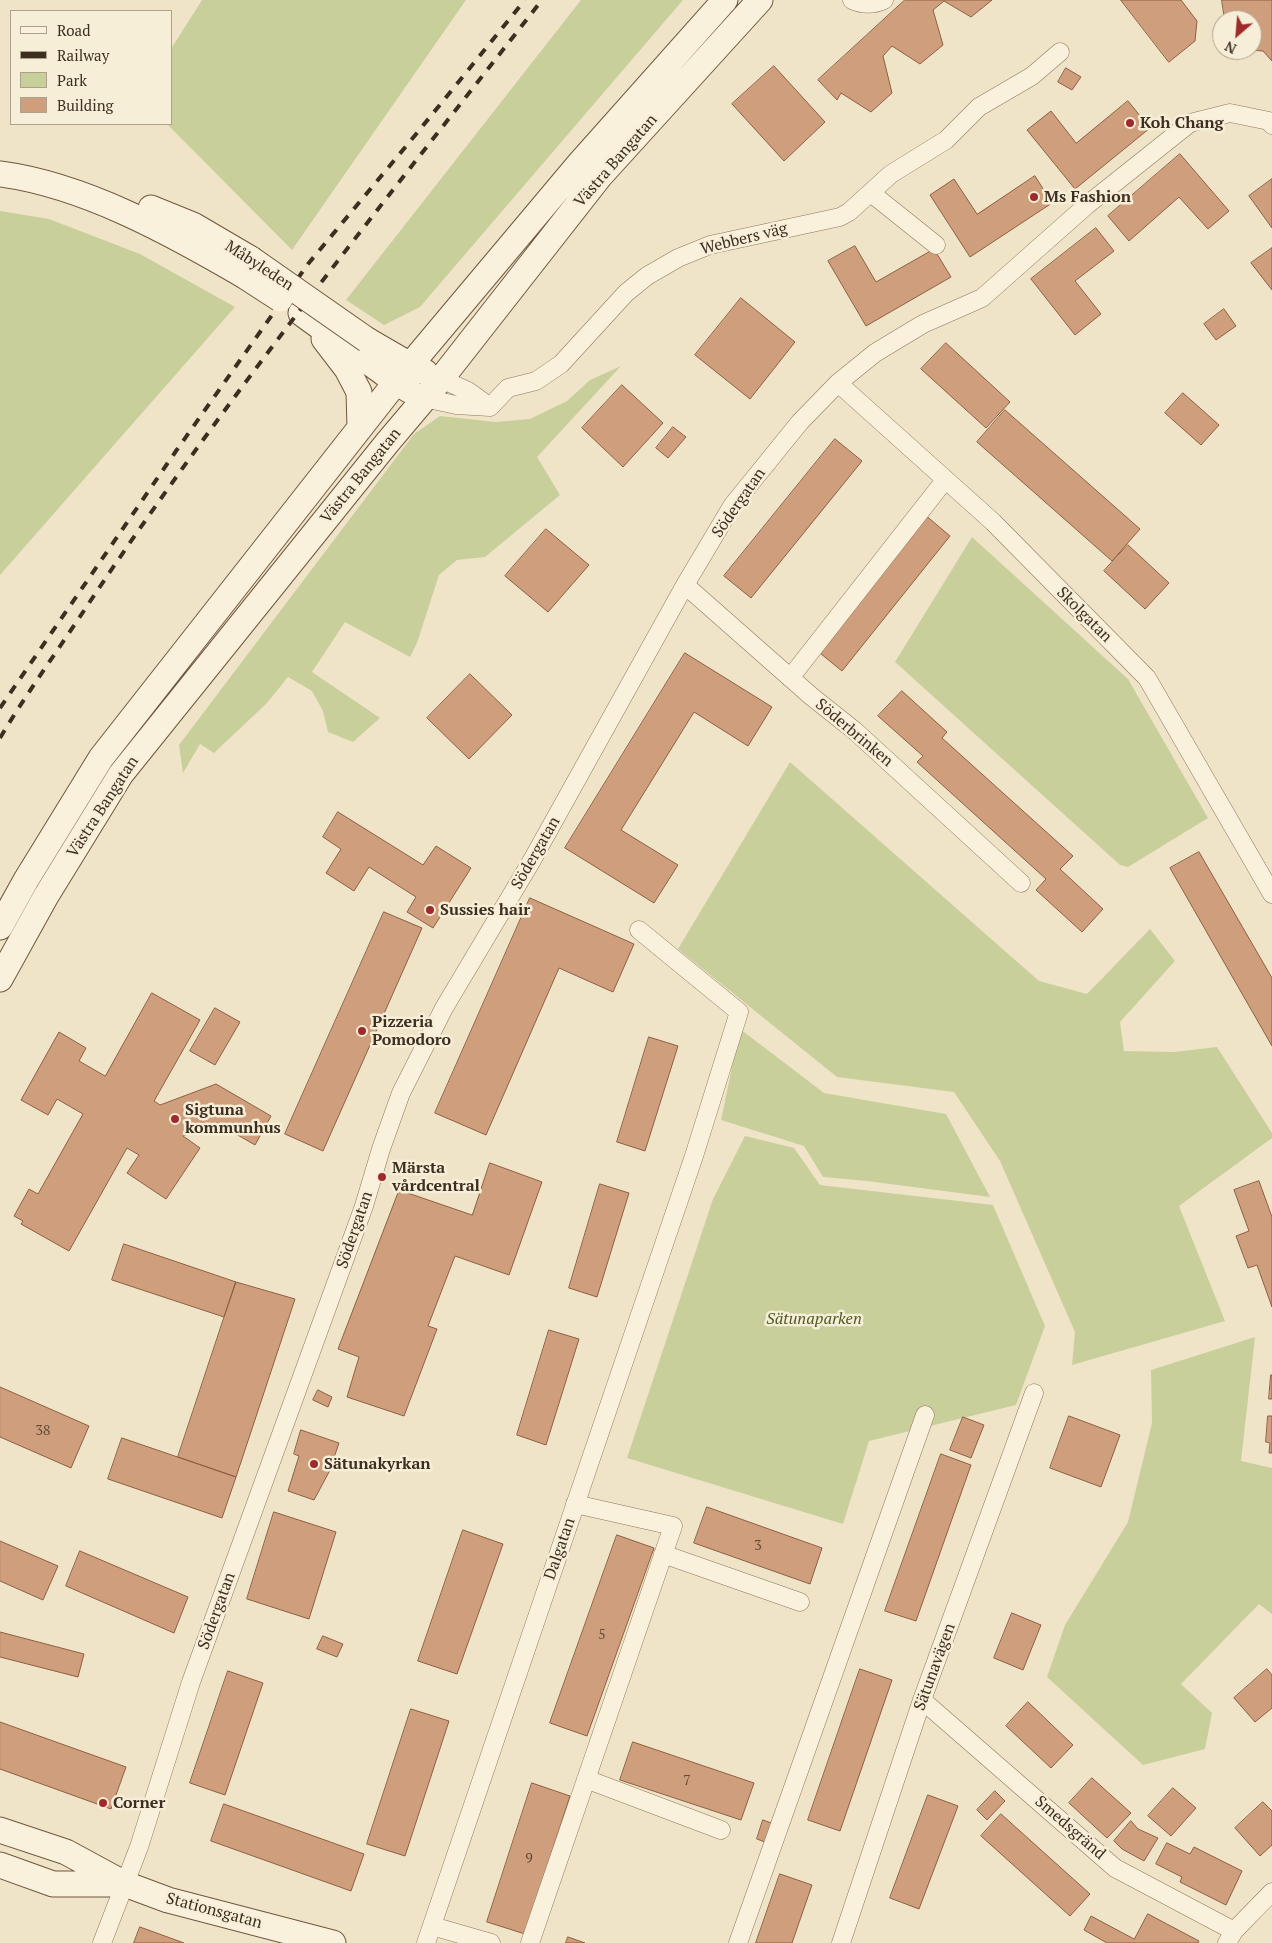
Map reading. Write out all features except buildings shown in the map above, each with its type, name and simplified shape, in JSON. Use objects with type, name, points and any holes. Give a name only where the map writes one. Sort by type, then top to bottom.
[{"type":"street","name":"Västra Bangatan","points":[[0,927],[26,880],[101,758],[403,374],[579,164],[725,0]]},
{"type":"street","name":"Västra Bangatan","points":[[0,979],[46,896],[121,774],[424,398],[441,380],[600,176],[760,0]]},
{"type":"street","points":[[852,0],[858,3],[875,4],[884,0]]},
{"type":"street","name":"Webbers väg","points":[[490,407],[508,388],[536,381],[561,364],[626,292],[647,276],[678,258],[710,244],[840,217],[849,212],[891,174],[946,140],[979,107],[1032,76],[1060,52]]},
{"type":"street","name":"Södergatan","points":[[102,1943],[139,1847],[191,1682],[361,1214],[380,1149],[401,1093],[444,1008],[531,862],[685,585],[732,506],[800,422],[838,383],[875,353],[923,324],[982,298],[1087,204],[1190,123],[1230,113],[1269,121],[1272,125]]},
{"type":"street","name":"Måbyleden","points":[[0,174],[62,188],[107,192],[193,225],[358,354]]},
{"type":"street","points":[[871,192],[936,245]]},
{"type":"street","name":"Måbyleden","points":[[247,267],[301,313],[358,354],[403,374],[441,380]]},
{"type":"street","points":[[358,354],[360,428]]},
{"type":"street","name":"Måbyleden","points":[[403,374],[424,398]]},
{"type":"street","points":[[441,380],[468,391],[490,407]]},
{"type":"street","name":"Skolgatan","points":[[838,383],[993,522],[1147,678],[1271,891]]},
{"type":"street","points":[[424,398],[456,405],[490,407]]},
{"type":"street","points":[[790,678],[945,480]]},
{"type":"street","name":"Söderbrinken","points":[[685,585],[790,678],[855,731],[1021,883]]},
{"type":"street","name":"Dalgatan","points":[[426,1943],[694,1156],[738,1012],[639,930]]},
{"type":"street","name":"Sätunavägen","points":[[842,1943],[922,1700],[1034,1393]]},
{"type":"street","points":[[738,1943],[925,1416]]},
{"type":"street","points":[[530,1943],[673,1526],[576,1504]]},
{"type":"street","points":[[663,1554],[800,1602]]},
{"type":"street","name":"Smedsgränd","points":[[922,1700],[1115,1868],[1231,1937]]},
{"type":"street","points":[[586,1779],[722,1830]]},
{"type":"street","name":"Stationsgatan","points":[[0,1830],[66,1852],[124,1884],[168,1900],[333,1943]]},
{"type":"street","name":"Stationsgatan","points":[[0,1865],[53,1884],[124,1884]]},
{"type":"street","points":[[1231,1937],[1272,1892]]},
{"type":"street","points":[[432,1926],[490,1943]]},
{"type":"green space","points":[[202,0],[466,0],[292,250],[168,125],[172,125],[172,47]]},
{"type":"green space","points":[[581,0],[683,0],[420,307],[384,325],[346,300]]},
{"type":"green space","points":[[0,211],[49,219],[140,254],[235,307],[0,575]]},
{"type":"green space","points":[[621,366],[537,457],[560,495],[485,557],[457,560],[439,575],[417,643],[410,657],[345,622],[312,672],[380,718],[353,742],[328,732],[323,711],[312,691],[288,677],[267,703],[214,753],[200,744],[183,773],[179,745],[414,434],[440,416],[496,422],[530,419],[567,401],[590,380]]},
{"type":"green space","points":[[972,537],[1128,679],[1208,818],[1128,867],[1120,865],[895,662]]},
{"type":"green space","points":[[790,762],[1039,981],[1087,994],[1150,929],[1175,961],[1120,1022],[1124,1051],[1174,1052],[1217,1047],[1272,1133],[1272,1138],[1179,1206],[1225,1321],[1072,1365],[1075,1332],[1000,1161],[954,1092],[837,1077],[678,949]]},
{"type":"green space","points":[[740,1029],[824,1093],[946,1114],[990,1197],[823,1177],[804,1146],[721,1120]]},
{"type":"green space","name":"Sätunaparken","points":[[745,1136],[794,1148],[820,1185],[993,1205],[1045,1326],[1016,1405],[869,1441],[843,1524],[627,1458],[713,1199]]},
{"type":"green space","points":[[1255,1337],[1241,1461],[1272,1468],[1272,1614],[1259,1604],[1181,1684],[1212,1713],[1205,1749],[1143,1765],[1047,1677],[1065,1625],[1128,1522],[1152,1423],[1151,1370]]},
{"type":"railway","points":[[0,708],[176,451],[308,264],[525,0]]},
{"type":"railway","points":[[0,738],[91,600],[198,446],[368,222],[542,0]]},
{"type":"place","name":"Koh Chang","points":[[1130,123]]},
{"type":"place","name":"Ms Fashion","points":[[1034,197]]},
{"type":"place","name":"Sussies hair","points":[[430,910]]},
{"type":"place","name":"Pizzeria Pomodoro","points":[[362,1031]]},
{"type":"place","name":"Sigtuna kommunhus","points":[[175,1119]]},
{"type":"place","name":"Märsta vårdcentral","points":[[382,1177]]},
{"type":"place","name":"Sätunakyrkan","points":[[314,1464]]},
{"type":"place","name":"Corner","points":[[103,1803]]}]
